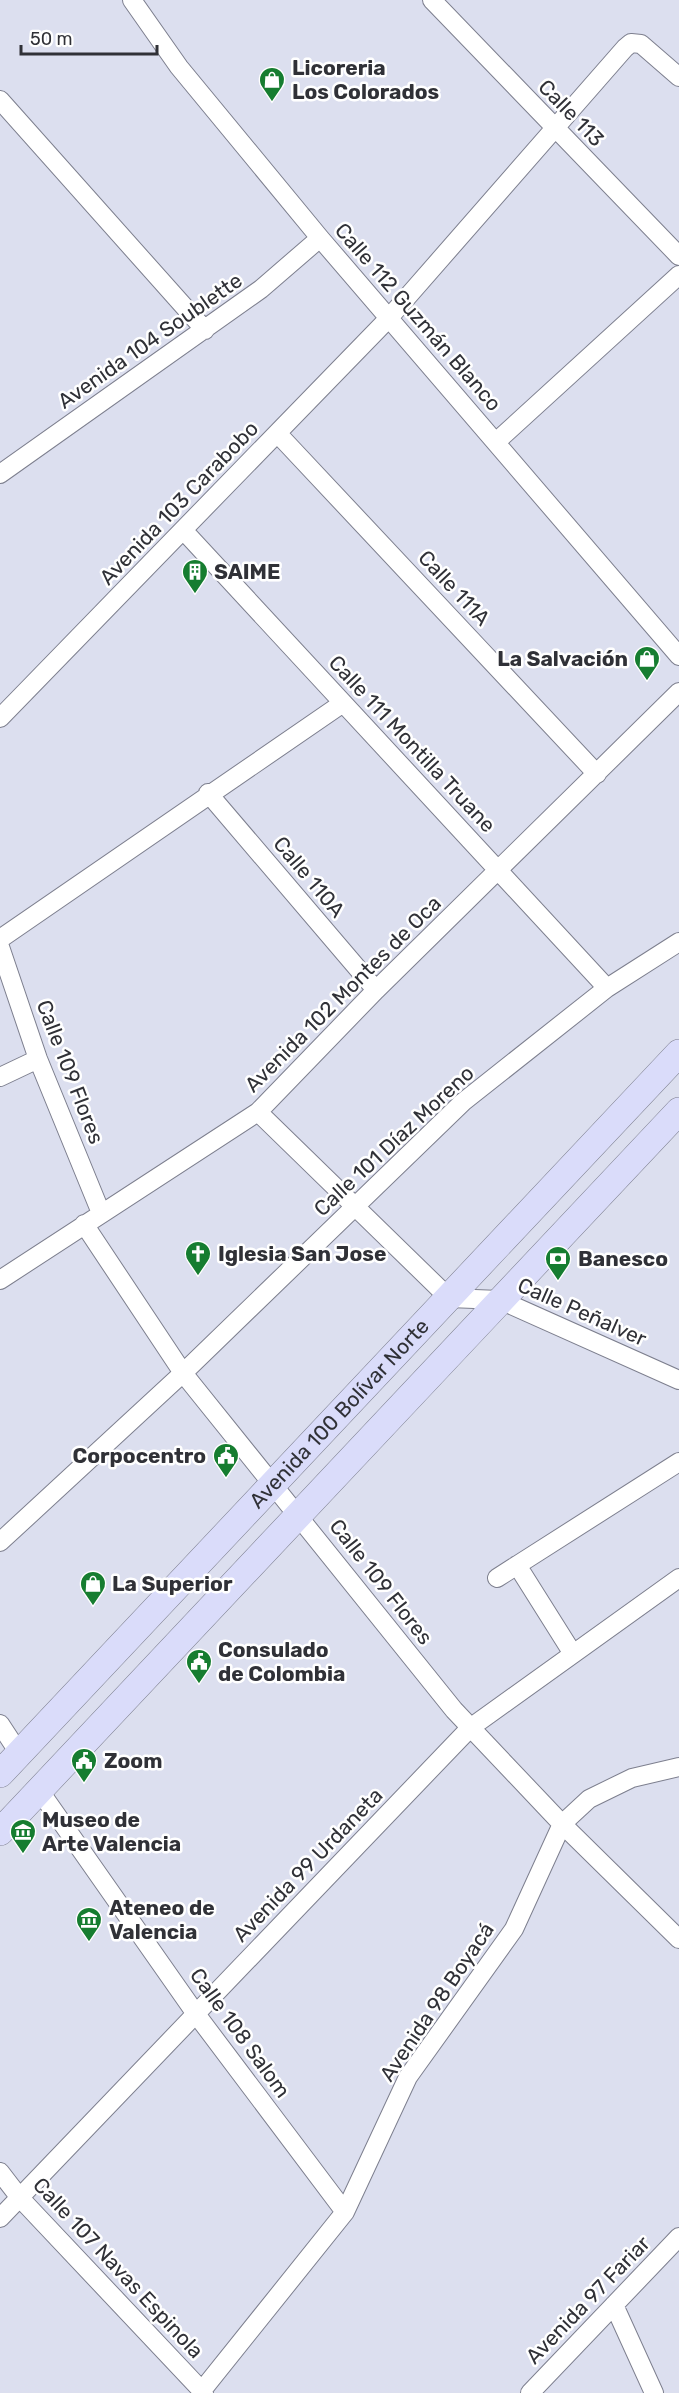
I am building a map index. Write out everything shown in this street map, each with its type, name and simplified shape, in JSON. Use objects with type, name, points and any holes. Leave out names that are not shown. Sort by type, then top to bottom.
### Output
[{"type":"main road","name":"Avenida 100 Bolívar Norte","points":[[0,1774],[679,1053]]},
{"type":"main road","name":"Avenida 100 Bolívar Norte","points":[[0,1832],[679,1111]]},
{"type":"street","name":"Calle 112 Guzmán Blanco","points":[[132,0],[179,67],[320,238],[679,656]]},
{"type":"street","name":"Calle 113","points":[[432,0],[679,256]]},
{"type":"street","name":"Avenida 103 Carabobo","points":[[0,717],[184,531],[388,319],[631,43],[641,44],[679,77]]},
{"type":"street","points":[[0,100],[205,330]]},
{"type":"street","name":"Avenida 104 Soublette","points":[[0,474],[261,290],[320,238]]},
{"type":"street","points":[[496,442],[679,276]]},
{"type":"street","name":"Calle 111A","points":[[278,434],[597,774]]},
{"type":"street","name":"Calle 111 Montilla Truane","points":[[184,531],[607,987]]},
{"type":"street","name":"Avenida 102 Montes de Oca","points":[[0,1280],[101,1212],[258,1112],[376,990],[679,692]]},
{"type":"street","points":[[0,939],[208,793],[343,703]]},
{"type":"street","name":"Calle 110A","points":[[208,793],[376,990]]},
{"type":"street","name":"Calle 101 Díaz Moreno","points":[[0,1542],[183,1373],[463,1102],[607,987],[679,942]]},
{"type":"street","name":"Calle 109 Flores","points":[[0,947],[38,1059],[101,1212]]},
{"type":"street","points":[[0,1077],[38,1059]]},
{"type":"street","points":[[258,1112],[449,1298],[500,1300]]},
{"type":"street","name":"Calle 109 Flores","points":[[84,1224],[183,1373],[471,1728],[562,1824],[679,1939]]},
{"type":"street","name":"Calle Peñalver","points":[[500,1300],[679,1380]]},
{"type":"street","points":[[497,1578],[679,1461]]},
{"type":"street","points":[[517,1565],[573,1654]]},
{"type":"street","name":"Avenida 99 Urdaneta","points":[[0,2218],[471,1728],[679,1578]]},
{"type":"street","points":[[0,1724],[19,1754]]},
{"type":"street","name":"Avenida 98 Boyacá","points":[[202,2392],[345,2212],[408,2077],[514,1929],[562,1824],[589,1799],[632,1779],[679,1767]]},
{"type":"street","name":"Calle 108 Salom","points":[[39,1790],[196,2014],[345,2212]]},
{"type":"street","name":"Calle 107 Navas Espinola","points":[[0,2172],[20,2198],[202,2392]]},
{"type":"street","name":"Avenida 97 Fariar","points":[[530,2393],[679,2237]]},
{"type":"street","points":[[614,2305],[654,2393]]},
{"type":"place","name":"Licoreria Los Colorados","points":[[272,103]]},
{"type":"place","name":"SAIME","points":[[195,595]]},
{"type":"place","name":"La Salvación","points":[[647,682]]},
{"type":"place","name":"Iglesia San Jose","points":[[198,1277]]},
{"type":"place","name":"Banesco","points":[[558,1282]]},
{"type":"place","name":"Corpocentro","points":[[226,1479]]},
{"type":"place","name":"La Superior","points":[[93,1607]]},
{"type":"place","name":"Consulado de Colombia","points":[[199,1685]]},
{"type":"place","name":"Zoom","points":[[84,1784]]},
{"type":"place","name":"Museo de Arte Valencia","points":[[23,1855]]},
{"type":"place","name":"Ateneo de Valencia","points":[[89,1943]]}]
